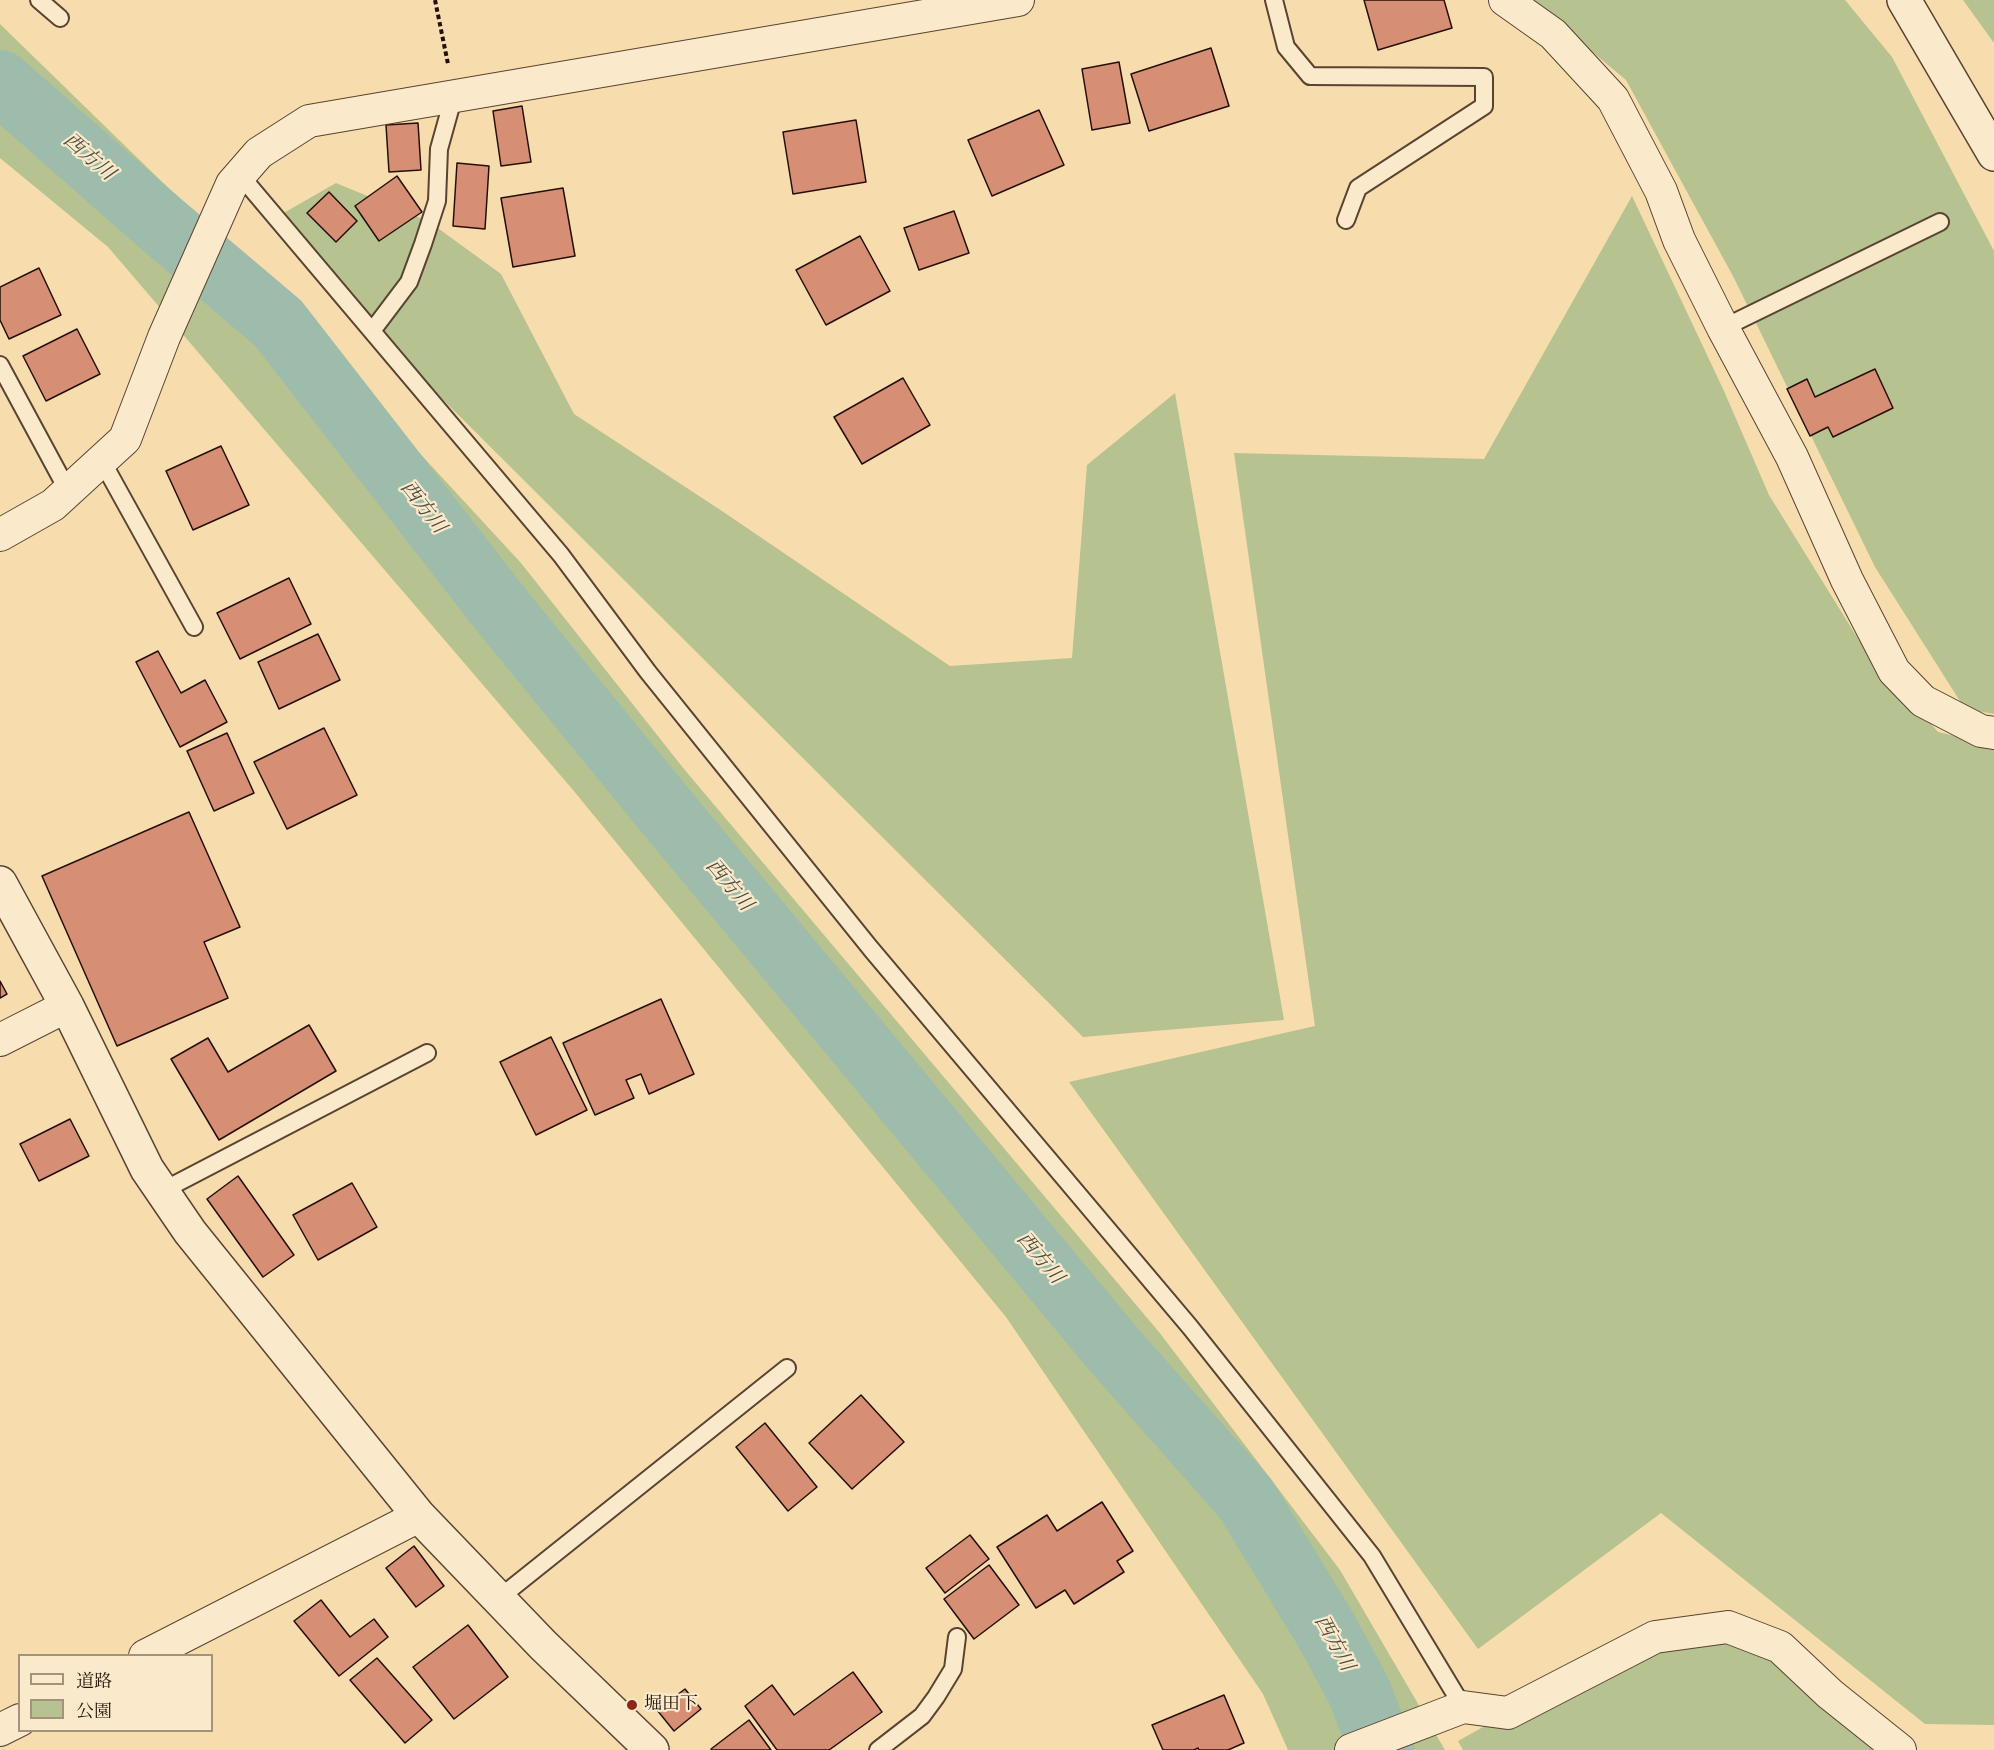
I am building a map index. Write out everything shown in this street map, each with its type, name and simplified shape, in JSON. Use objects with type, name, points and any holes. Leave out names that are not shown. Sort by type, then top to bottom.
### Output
[{"type":"street","points":[[0,535],[53,506],[125,440],[164,337],[236,179],[259,153],[309,121],[1018,0]]},
{"type":"street","points":[[1505,0],[1553,34],[1613,99],[1661,191],[1679,240],[1722,328],[1791,457],[1847,580],[1894,671],[1923,701],[1981,731],[1994,733]]},
{"type":"street","points":[[1904,0],[1994,154]]},
{"type":"street","points":[[0,883],[67,1006],[147,1169],[190,1232],[419,1516],[498,1599],[651,1750]]},
{"type":"street","points":[[0,1040],[67,1006]]},
{"type":"street","points":[[149,1654],[419,1516]]},
{"type":"street","points":[[1351,1750],[1463,1707],[1508,1713],[1655,1637],[1728,1628],[1780,1647],[1830,1694],[1900,1750]]},
{"type":"street","points":[[0,1730],[18,1721]]},
{"type":"lane","points":[[39,0],[60,18]]},
{"type":"lane","points":[[1274,0],[1286,47],[1310,76],[1484,77],[1484,106],[1358,188],[1346,220]]},
{"type":"lane","points":[[372,332],[409,282],[423,244],[437,201],[439,149],[454,95]]},
{"type":"lane","points":[[236,179],[372,332],[561,555],[648,672],[871,949],[1190,1327],[1372,1556],[1463,1707]]},
{"type":"lane","points":[[1722,328],[1940,222]]},
{"type":"lane","points":[[0,365],[68,491]]},
{"type":"lane","points":[[102,461],[194,627]]},
{"type":"lane","points":[[162,1191],[428,1053]]},
{"type":"lane","points":[[498,1599],[787,1368]]},
{"type":"lane","points":[[879,1750],[922,1716],[936,1697],[953,1669],[957,1637]]},
{"type":"path","points":[[435,0],[454,95]]},
{"type":"green space","points":[[1530,0],[1845,0],[1892,57],[1994,251],[1994,714],[1965,709],[1875,567],[1734,278],[1626,80]]},
{"type":"green space","points":[[1963,0],[1994,0],[1994,43]]},
{"type":"green space","points":[[0,24],[233,251],[521,563],[684,769],[1159,1332],[1340,1570],[1445,1750],[1288,1750],[1263,1694],[1006,1317],[573,790],[108,247],[0,158]]},
{"type":"green space","points":[[336,183],[428,221],[501,274],[574,414],[722,511],[950,666],[1072,658],[1087,465],[1175,393],[1284,1020],[1083,1037],[369,326],[268,222]]},
{"type":"green space","points":[[1632,196],[1724,391],[1769,495],[1860,642],[1938,732],[1994,745],[1994,1725],[1925,1724],[1661,1513],[1478,1649],[1069,1082],[1315,1026],[1234,453],[1484,459]]},
{"type":"green space","points":[[1703,1631],[1780,1647],[1873,1750],[1463,1750],[1458,1741],[1508,1713]]},
{"type":"building","points":[[1364,0],[1444,0],[1452,28],[1378,50]]},
{"type":"building","points":[[1211,48],[1229,106],[1149,131],[1131,74]]},
{"type":"building","points":[[1119,62],[1130,123],[1092,130],[1082,69]]},
{"type":"building","points":[[522,106],[531,162],[501,166],[493,111]]},
{"type":"building","points":[[1039,110],[1064,165],[992,196],[968,140]]},
{"type":"building","points":[[856,120],[866,182],[793,194],[783,132]]},
{"type":"building","points":[[418,123],[421,170],[389,172],[386,125]]},
{"type":"building","points":[[457,163],[489,166],[485,229],[453,226]]},
{"type":"building","points":[[397,176],[422,212],[379,241],[355,206]]},
{"type":"building","points":[[563,188],[575,256],[513,267],[501,198]]},
{"type":"building","points":[[329,192],[357,221],[336,242],[307,213]]},
{"type":"building","points":[[954,211],[969,253],[919,270],[904,228]]},
{"type":"building","points":[[860,236],[890,291],[826,325],[796,270]]},
{"type":"building","points":[[39,268],[61,315],[9,339],[0,320],[0,287]]},
{"type":"building","points":[[77,329],[100,374],[46,401],[23,356]]},
{"type":"building","points":[[1875,369],[1893,408],[1833,437],[1828,427],[1810,436],[1787,389],[1807,379],[1815,397]]},
{"type":"building","points":[[903,378],[930,425],[862,464],[834,417]]},
{"type":"building","points":[[221,446],[249,505],[193,530],[166,471]]},
{"type":"building","points":[[289,578],[311,624],[240,659],[217,613]]},
{"type":"building","points":[[318,634],[340,680],[279,709],[258,662]]},
{"type":"building","points":[[158,651],[181,693],[205,680],[227,722],[180,747],[136,662]]},
{"type":"building","points":[[324,728],[357,795],[287,829],[254,762]]},
{"type":"building","points":[[227,733],[254,793],[214,811],[187,751]]},
{"type":"building","points":[[189,812],[240,927],[204,942],[228,998],[117,1046],[42,876]]},
{"type":"building","points":[[0,981],[7,994],[0,998]]},
{"type":"building","points":[[661,999],[694,1074],[649,1094],[641,1074],[626,1080],[634,1098],[595,1115],[563,1043]]},
{"type":"building","points":[[309,1025],[336,1071],[219,1140],[171,1059],[208,1038],[228,1072]]},
{"type":"building","points":[[551,1037],[587,1110],[536,1135],[500,1062]]},
{"type":"building","points":[[70,1119],[89,1156],[39,1181],[20,1144]]},
{"type":"building","points":[[238,1176],[294,1255],[263,1277],[207,1199]]},
{"type":"building","points":[[352,1183],[377,1227],[318,1260],[293,1215]]},
{"type":"building","points":[[861,1395],[904,1442],[852,1489],[809,1443]]},
{"type":"building","points":[[765,1423],[817,1487],[788,1511],[736,1447]]},
{"type":"building","points":[[1102,1502],[1133,1551],[1117,1561],[1124,1572],[1074,1604],[1065,1590],[1036,1608],[997,1547],[1047,1515],[1057,1531]]},
{"type":"building","points":[[970,1535],[989,1559],[945,1593],[926,1568]]},
{"type":"building","points":[[414,1546],[444,1586],[416,1607],[386,1568]]},
{"type":"building","points":[[989,1565],[1019,1605],[974,1639],[944,1599]]},
{"type":"building","points":[[321,1600],[350,1637],[374,1619],[388,1637],[339,1676],[294,1621]]},
{"type":"building","points":[[468,1625],[508,1677],[454,1719],[413,1667]]},
{"type":"building","points":[[377,1658],[432,1720],[405,1743],[350,1680]]},
{"type":"building","points":[[853,1672],[882,1712],[829,1750],[777,1750],[745,1706],[772,1685],[794,1715]]},
{"type":"building","points":[[685,1689],[701,1709],[674,1731],[657,1710]]},
{"type":"building","points":[[1224,1695],[1244,1743],[1228,1750],[1199,1750],[1198,1748],[1163,1750],[1152,1725]]},
{"type":"building","points":[[749,1720],[771,1750],[711,1749]]},
{"type":"waterway","name":"西方川","points":[[0,82],[278,323],[502,611],[664,809],[1115,1351],[1246,1499],[1326,1630],[1359,1691],[1382,1750]]},
{"type":"place","name":"堀田下","points":[[632,1705]]}]
